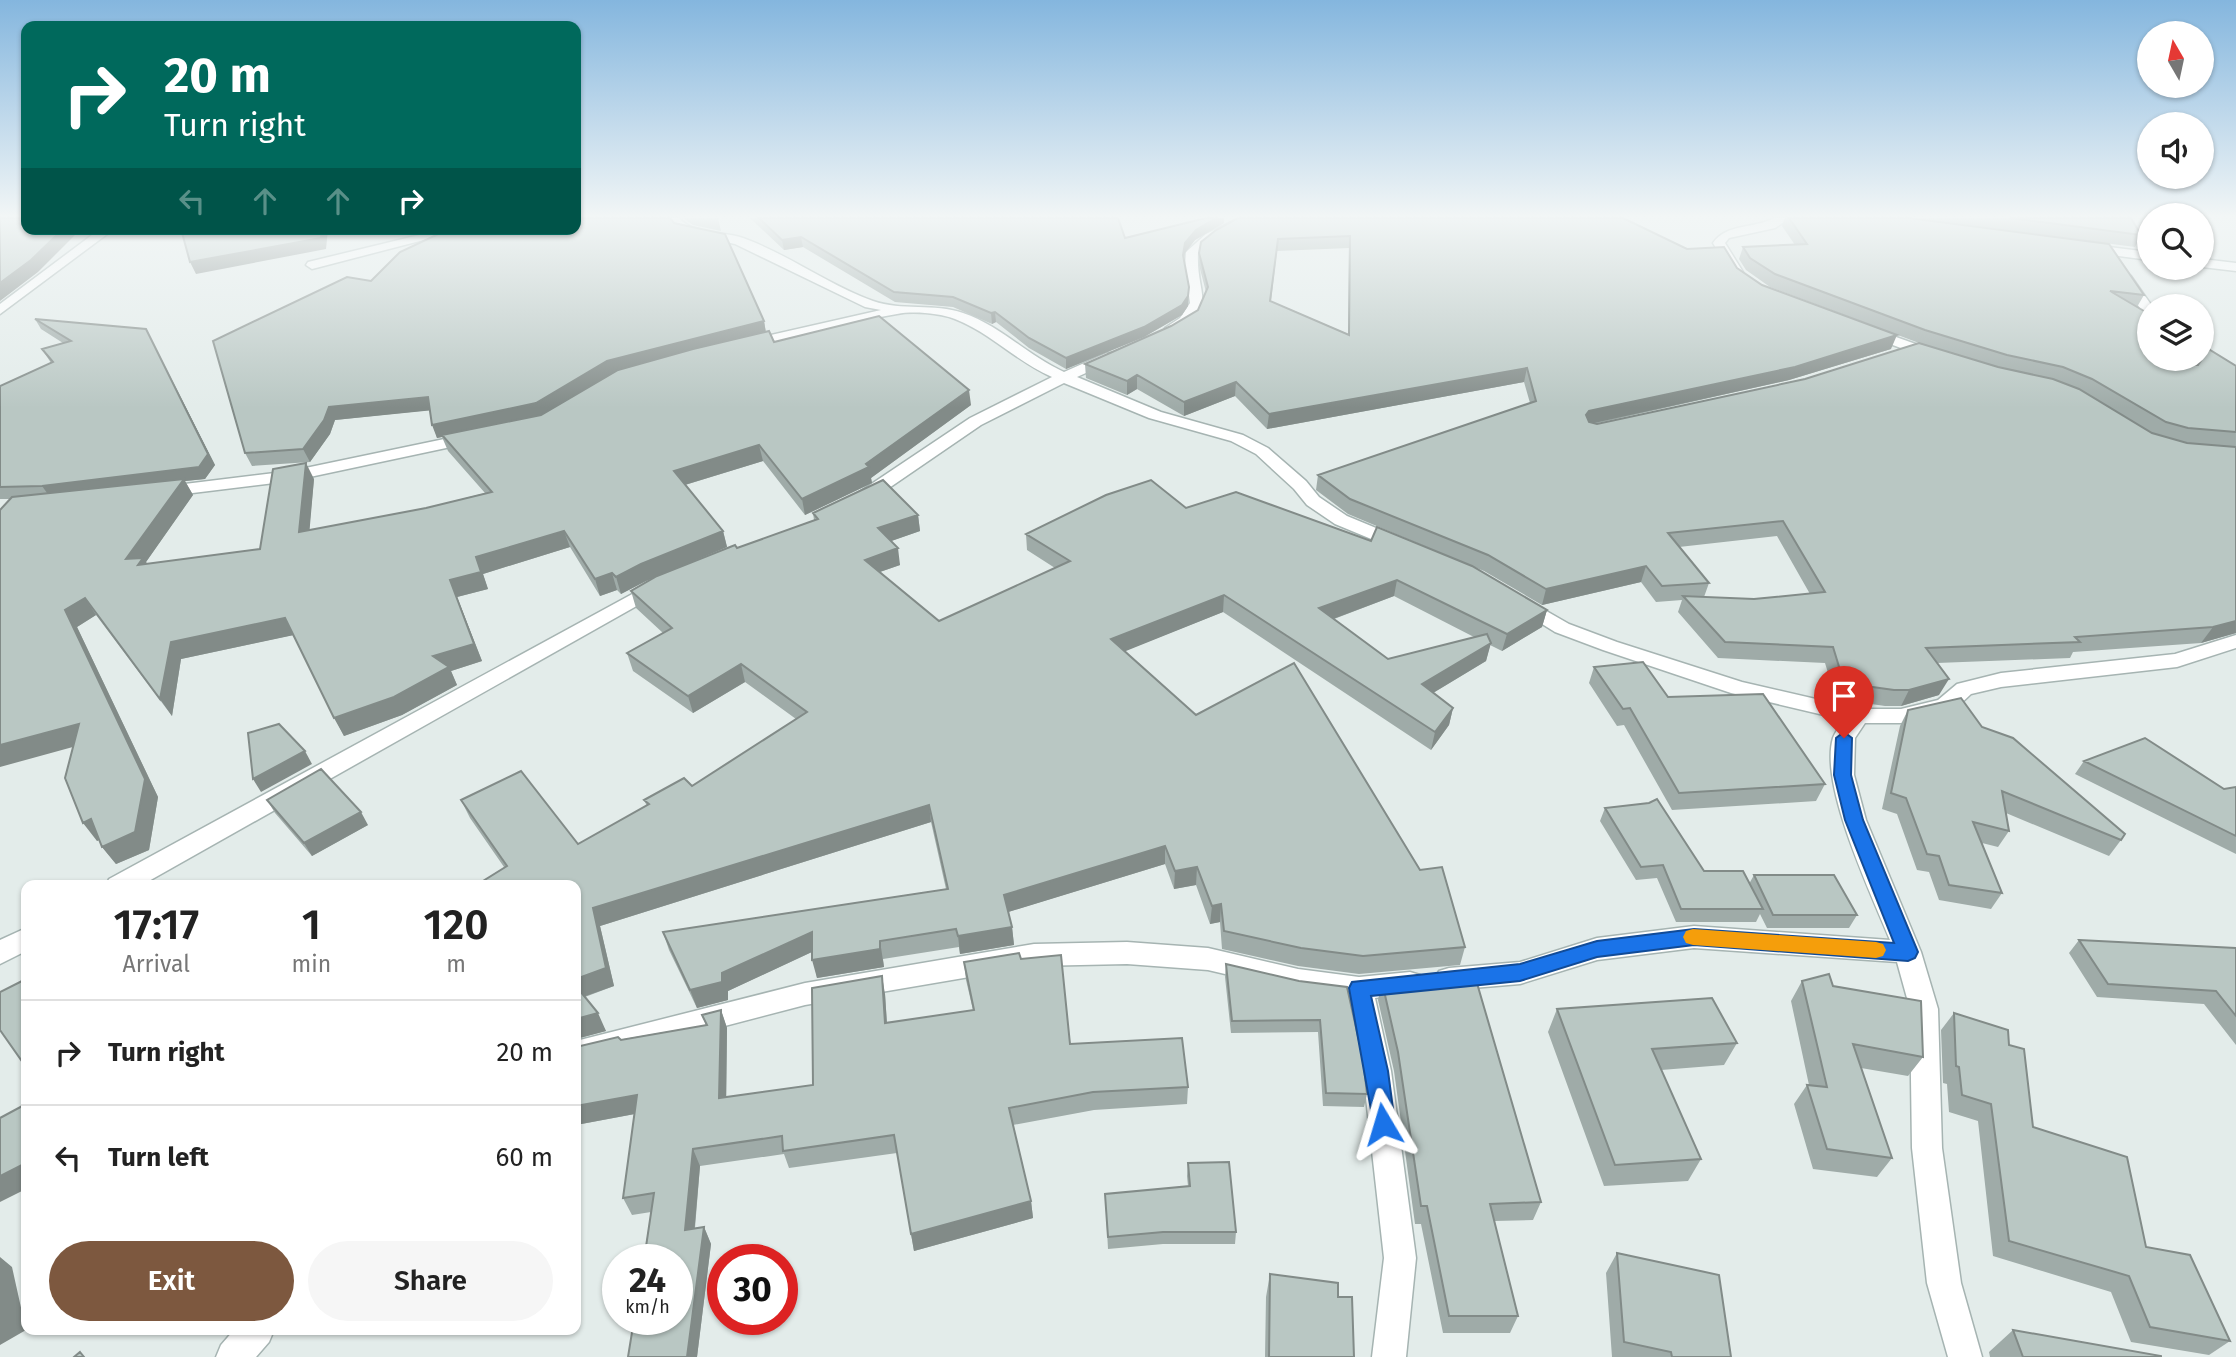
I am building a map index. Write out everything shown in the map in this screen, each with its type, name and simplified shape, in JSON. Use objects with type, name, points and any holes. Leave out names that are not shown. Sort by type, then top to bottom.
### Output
[{"type":"street","points":[[0,310],[38,281]]},
{"type":"street","points":[[823,281],[870,304],[900,310],[934,310],[959,316],[1001,337],[1041,367],[1155,415],[1237,438],[1262,451],[1300,485],[1313,502],[1341,520],[1417,551]]},
{"type":"street","points":[[1152,339],[1191,318],[1198,300],[1194,281]]},
{"type":"street","points":[[732,348],[900,310]]},
{"type":"street","points":[[1853,326],[1949,360]]},
{"type":"street","points":[[1886,358],[1913,349]]},
{"type":"street","points":[[844,508],[885,486],[953,435],[1000,407],[1127,350]]},
{"type":"street","points":[[144,494],[291,477],[492,434]]},
{"type":"street","points":[[129,880],[496,674],[654,587],[678,577]]},
{"type":"street","points":[[1510,596],[1562,628],[1610,646],[1738,688],[1859,716],[1900,716],[1945,706],[1965,689],[2001,680],[2177,660],[2236,641]]},
{"type":"street","points":[[1859,716],[1844,738],[1843,775],[1854,820],[1908,952],[1924,1009],[1927,1148],[1944,1283],[1965,1357]]},
{"type":"street","points":[[581,1052],[805,994],[1034,955],[1127,953],[1208,959],[1298,980],[1359,988],[1520,972],[1597,949],[1694,937],[1908,952]]},
{"type":"street","points":[[0,953],[21,941]]},
{"type":"street","points":[[1359,988],[1377,1071],[1400,1258],[1389,1357]]},
{"type":"street","points":[[233,1357],[253,1335]]},
{"type":"building","points":[[338,281],[746,281],[764,321],[607,361],[536,403],[432,425],[428,397],[329,407],[324,420],[303,449],[245,453],[213,341]]},
{"type":"building","points":[[876,281],[1188,281],[1189,287],[1188,296],[1182,305],[1144,327],[1066,358],[1029,338],[995,312],[991,313],[953,297],[894,292]]},
{"type":"building","points":[[1206,281],[1273,281],[1270,301],[1349,335],[1350,281],[1757,281],[1897,335],[1795,367],[1589,411],[1586,415],[1589,422],[1597,424],[1805,379],[1919,343],[1998,367],[2053,379],[2079,389],[2152,433],[2187,443],[2236,447],[2236,621],[2213,627],[2075,637],[2080,642],[1926,648],[1949,679],[1909,690],[1894,690],[1844,683],[1833,647],[1725,642],[1683,596],[1754,599],[1825,592],[1783,521],[1668,533],[1709,583],[1662,586],[1646,566],[1546,589],[1488,555],[1350,499],[1318,475],[1536,401],[1527,368],[1269,414],[1236,382],[1184,402],[1137,375],[1127,381],[1085,364],[1171,326],[1198,310],[1208,287]]},
{"type":"building","points":[[1795,281],[2135,281],[2143,294],[2110,291],[2137,307],[2137,371],[2214,371],[2214,352],[2236,366],[2236,432],[2188,428],[2166,422],[2092,379],[2063,367],[2007,355],[1925,330]]},
{"type":"building","points":[[879,316],[969,390],[866,464],[869,467],[802,499],[759,445],[674,471],[723,531],[616,577],[612,573],[595,579],[564,531],[476,557],[481,572],[450,580],[474,644],[433,656],[449,667],[394,697],[334,718],[285,618],[171,642],[160,699],[85,598],[65,610],[145,779],[135,832],[102,847],[91,819],[83,823],[65,778],[79,724],[0,745],[0,510],[12,497],[184,479],[126,559],[143,558],[138,565],[260,549],[273,469],[306,463],[299,532],[426,508],[492,492],[442,435],[541,415],[618,370],[693,349],[769,331],[774,342]]},
{"type":"building","points":[[35,319],[146,329],[208,454],[199,467],[42,486],[0,487],[0,386],[53,362],[42,349],[71,341]]},
{"type":"building","points":[[883,480],[918,515],[878,528],[898,548],[865,560],[939,621],[1070,561],[1026,534],[1106,495],[1151,480],[1186,508],[1236,492],[1371,541],[1377,527],[1472,566],[1547,610],[1507,634],[1397,580],[1319,608],[1388,659],[1487,634],[1491,643],[1422,684],[1453,708],[1435,732],[1224,595],[1111,639],[1196,715],[1294,663],[1420,870],[1442,867],[1465,947],[1363,956],[1301,948],[1224,931],[1221,904],[1212,906],[1197,867],[1175,871],[1165,846],[1004,895],[1012,927],[958,936],[956,929],[880,941],[880,949],[812,960],[812,932],[722,973],[722,982],[690,990],[663,932],[948,889],[929,805],[593,908],[606,968],[581,977],[581,880],[485,880],[507,866],[461,800],[521,771],[578,844],[649,804],[644,800],[684,778],[692,786],[807,712],[741,664],[688,696],[627,653],[672,628],[631,591],[657,576],[735,545],[737,548],[818,519],[813,513]]},
{"type":"building","points":[[1643,662],[1668,697],[1763,694],[1825,784],[1679,793],[1630,708],[1623,709],[1594,667]]},
{"type":"building","points":[[1961,698],[1982,727],[2013,738],[2125,834],[2121,840],[2002,791],[2009,831],[1973,822],[2002,893],[1949,885],[1939,856],[1927,854],[1906,798],[1891,793],[1908,710]]},
{"type":"building","points":[[279,724],[305,751],[253,779],[248,733]]},
{"type":"building","points":[[2145,738],[2224,789],[2236,787],[2236,836],[2084,761]]},
{"type":"building","points":[[321,769],[361,812],[304,843],[267,800]]},
{"type":"building","points":[[1657,799],[1704,871],[1743,871],[1763,909],[1681,909],[1663,865],[1641,867],[1605,808],[1649,803]]},
{"type":"building","points":[[1754,875],[1834,875],[1857,915],[1773,915]]},
{"type":"building","points":[[2079,940],[2236,948],[2236,1016],[2216,991],[2108,984]]},
{"type":"building","points":[[1019,953],[1021,959],[1061,955],[1070,1044],[1182,1038],[1188,1087],[1093,1092],[1009,1108],[1031,1201],[911,1234],[894,1135],[783,1151],[782,1136],[693,1149],[685,1230],[704,1227],[693,1311],[693,1244],[646,1244],[654,1193],[623,1198],[637,1095],[581,1105],[581,1046],[618,1037],[621,1040],[707,1025],[702,1015],[721,1010],[719,1098],[813,1085],[812,988],[882,976],[885,1023],[974,1010],[964,962]]},
{"type":"building","points":[[1226,964],[1299,981],[1347,987],[1363,1059],[1367,1094],[1326,1093],[1320,1020],[1232,1021]]},
{"type":"building","points":[[1474,973],[1541,1202],[1490,1204],[1518,1316],[1449,1316],[1427,1206],[1421,1206],[1398,1052],[1382,982]]},
{"type":"building","points":[[1829,974],[1833,986],[1921,1001],[1923,1057],[1853,1044],[1892,1158],[1827,1149],[1807,1085],[1827,1087],[1802,981]]},
{"type":"building","points":[[21,982],[21,1060],[0,1030],[0,992]]},
{"type":"building","points":[[581,992],[598,1013],[581,1018]]},
{"type":"building","points":[[1712,998],[1737,1043],[1652,1049],[1701,1159],[1615,1165],[1557,1009]]},
{"type":"building","points":[[1954,1013],[2008,1030],[2009,1045],[2024,1049],[2033,1127],[2127,1157],[2146,1247],[2190,1255],[2230,1341],[2150,1327],[2129,1276],[2009,1241],[1991,1104],[1962,1095],[1959,1067],[1956,1066]]},
{"type":"building","points":[[21,1107],[21,1166],[0,1176],[0,1118]]},
{"type":"building","points":[[1229,1162],[1236,1232],[1163,1232],[1108,1237],[1105,1194],[1190,1186],[1188,1163]]},
{"type":"building","points":[[1617,1253],[1719,1275],[1731,1357],[1672,1357],[1671,1352],[1624,1342]]},
{"type":"building","points":[[1270,1274],[1338,1283],[1338,1297],[1352,1297],[1354,1357],[1269,1357]]},
{"type":"building","points":[[2013,1330],[2161,1356],[2161,1357],[2023,1357]]},
{"type":"building","points":[[632,1335],[690,1335],[687,1357],[628,1357]]},
{"type":"slow traffic","points":[[1693,937],[1876,950]]},
{"type":"route","points":[[1383,1124],[1377,1071],[1359,988],[1520,972],[1597,949],[1694,937],[1908,952],[1854,820],[1843,775],[1844,738]]}]
